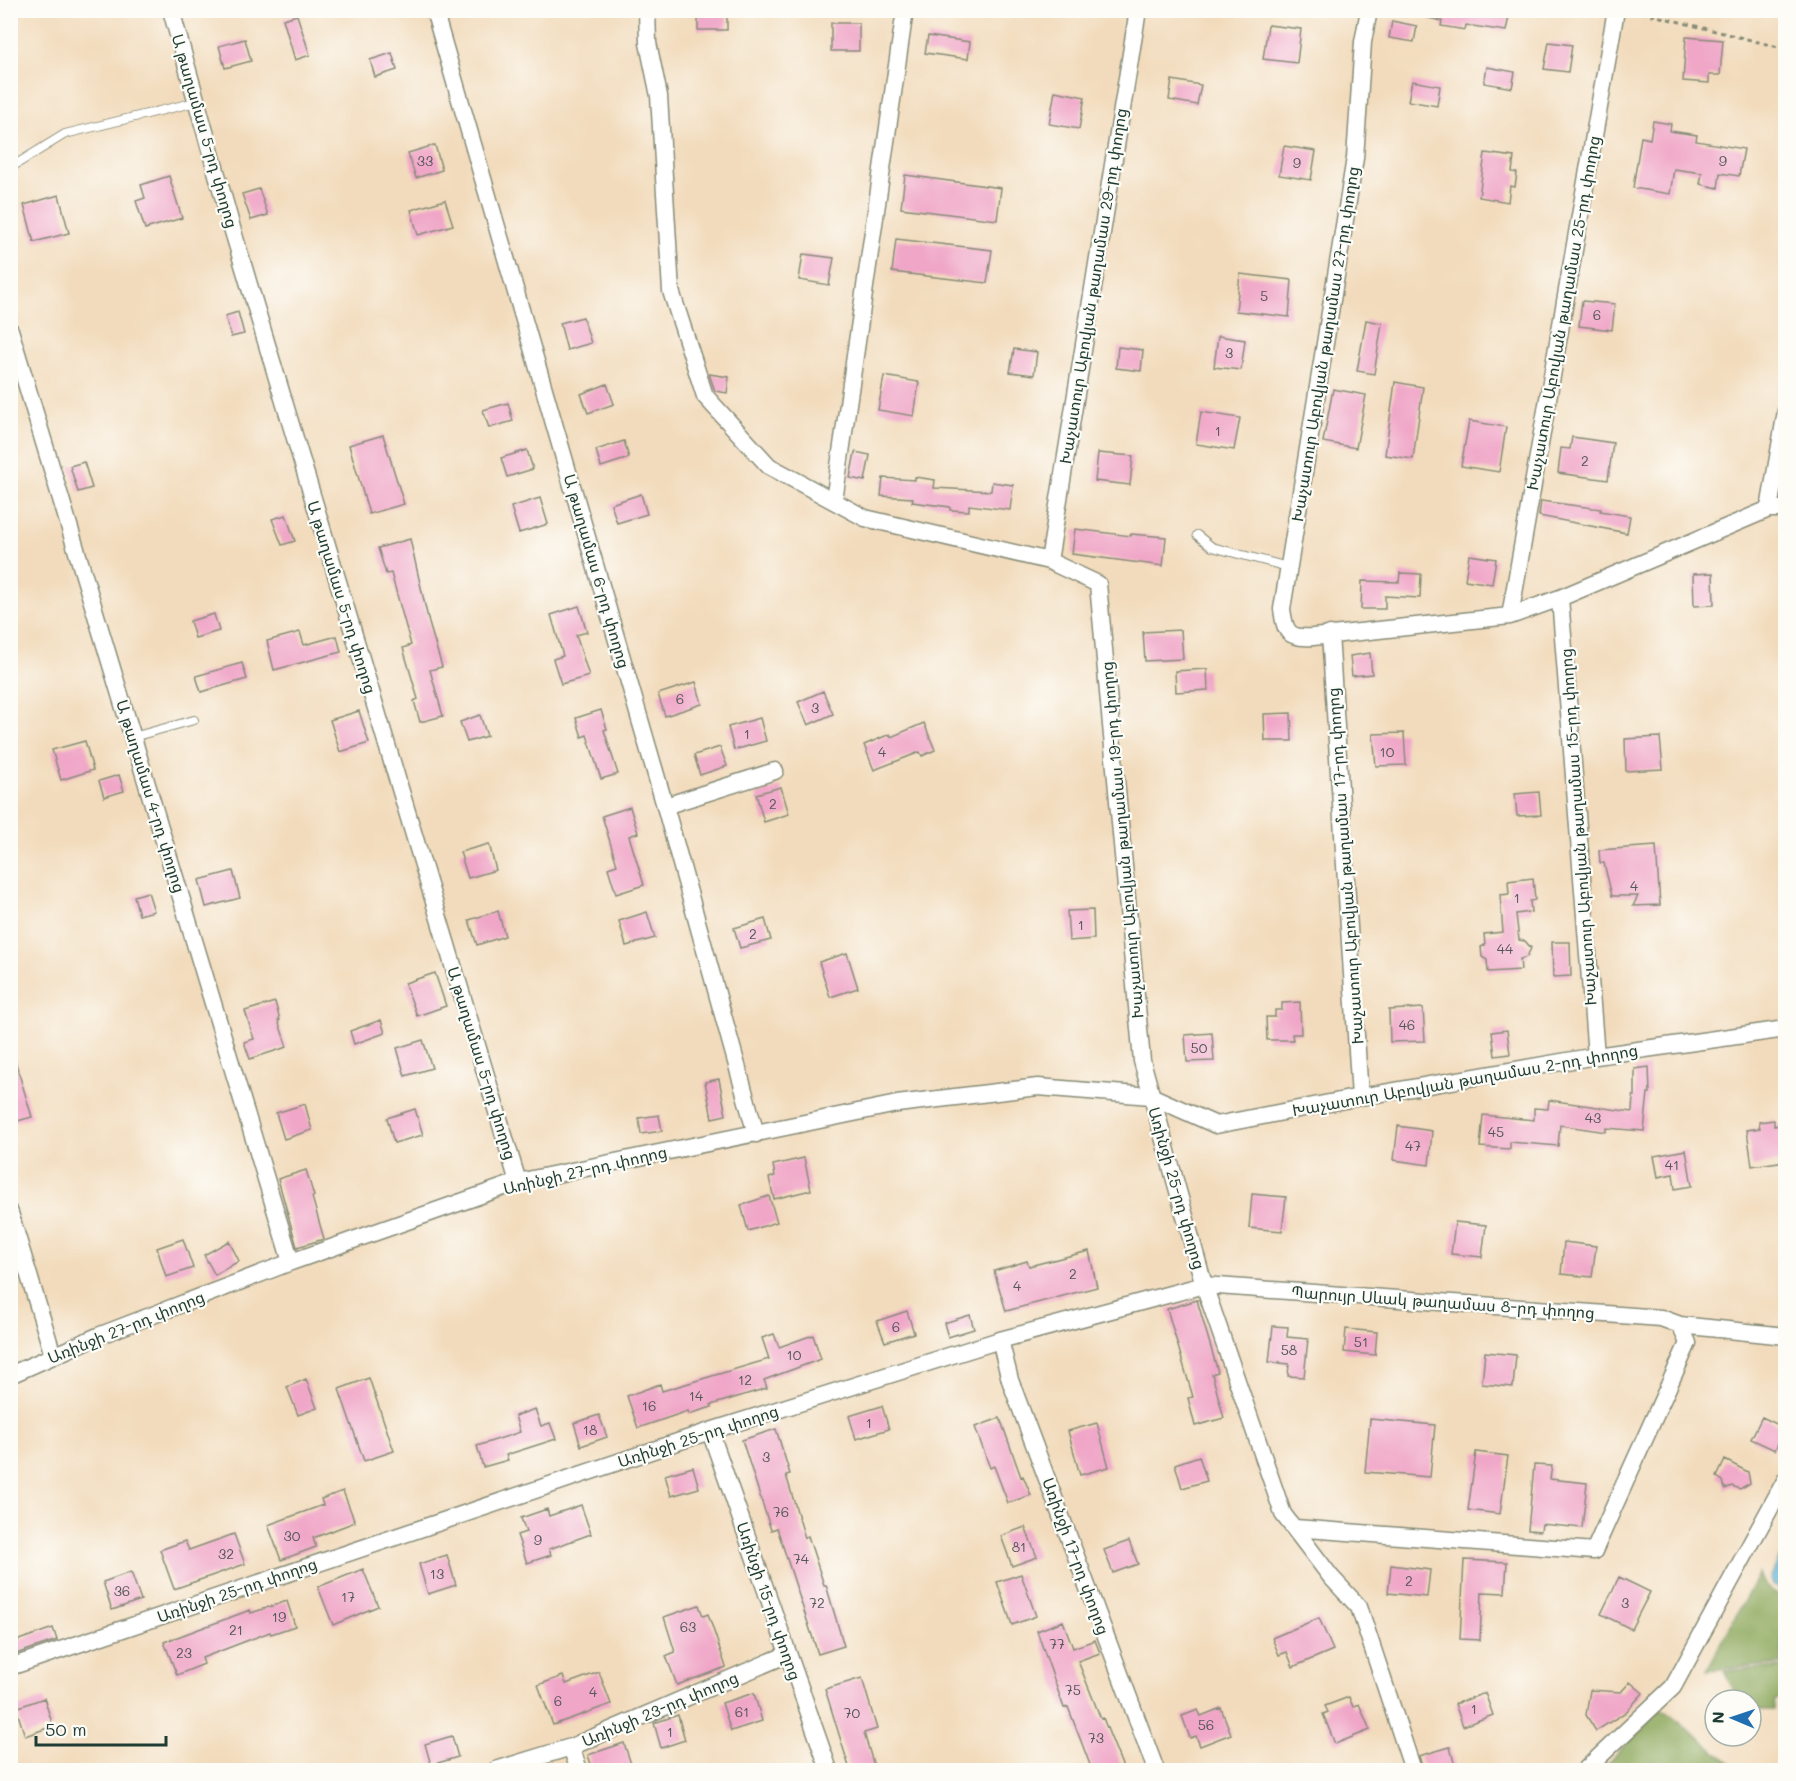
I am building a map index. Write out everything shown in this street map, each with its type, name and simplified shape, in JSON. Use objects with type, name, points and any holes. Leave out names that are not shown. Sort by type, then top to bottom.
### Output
[{"type":"street","name":"Ա թաղամաս 5-րդ փողոց","points":[[171,10],[232,228],[518,1182]]},
{"type":"street","name":"Ա թաղամաս 6-րդ փողոց","points":[[434,10],[665,806],[756,1134]]},
{"type":"street","points":[[647,10],[648,43],[659,96],[671,291],[705,396],[769,466],[865,518],[1049,561]]},
{"type":"street","points":[[834,501],[905,10]]},
{"type":"street","name":"Խաչատուր Աբովյան թաղամաս 29-րդ փողոց","points":[[1049,561],[1138,10]]},
{"type":"street","name":"Խաչատուր Աբովյան թաղամաս 27-րդ փողոց","points":[[1330,634],[1299,638],[1289,634],[1284,624],[1282,609],[1355,158],[1363,42],[1369,10]]},
{"type":"street","name":"Խաչատուր Աբովյան թաղամաս 25-րդ փողոց","points":[[1510,616],[1616,10]]},
{"type":"street","name":"Ա թաղամաս 4-րդ փողոց","points":[[10,330],[291,1262]]},
{"type":"street","points":[[1330,634],[1510,616],[1560,598],[1777,509],[1785,411]]},
{"type":"street","name":"Խաչատուր Աբովյան թաղամաս 19-րդ փողոց","points":[[1049,561],[1098,584],[1142,1061],[1151,1096]]},
{"type":"street","name":"Խաչատուր Աբովյան թաղամաս 15-րդ փողոց","points":[[1560,598],[1596,1056]]},
{"type":"street","name":"Խաչատուր Աբովյան թաղամաս 17-րդ փողոց","points":[[1330,634],[1360,1097]]},
{"type":"street","points":[[665,806],[775,771]]},
{"type":"street","name":"Խաչատուր Աբովյան թաղամաս 2-րդ փողոց","points":[[1151,1096],[1216,1125],[1360,1097],[1596,1056],[1785,1029]]},
{"type":"street","name":"Առինջի 27-րդ փողոց","points":[[10,1375],[53,1355],[291,1262],[518,1182],[897,1104],[1038,1087],[1151,1096]]},
{"type":"street","name":"Առինջի 25-րդ փողոց","points":[[10,1667],[710,1431],[1000,1340],[1204,1286],[1151,1096]]},
{"type":"street","points":[[10,1213],[53,1355]]},
{"type":"street","points":[[1204,1286],[1283,1514],[1331,1577],[1359,1607],[1413,1770]]},
{"type":"street","name":"Պարույր Սևակ թաղամաս 8-րդ փողոց","points":[[1204,1286],[1661,1318],[1680,1325],[1785,1336]]},
{"type":"street","points":[[1295,1528],[1594,1551],[1688,1342],[1680,1325]]},
{"type":"street","name":"Առինջի 17-րդ փողոց","points":[[1000,1340],[1010,1380],[1156,1770]]},
{"type":"street","name":"Առինջի 15-րդ փողոց","points":[[710,1431],[828,1770]]},
{"type":"street","points":[[1591,1769],[1674,1687],[1785,1479]]},
{"type":"street","name":"Առինջի 23-րդ փողոց","points":[[496,1770],[571,1747],[788,1654]]},
{"type":"street","points":[[571,1747],[579,1770]]},
{"type":"lane","points":[[10,168],[65,134],[196,102]]},
{"type":"lane","points":[[1197,535],[1212,547],[1288,567]]},
{"type":"lane","points":[[133,737],[194,720]]},
{"type":"path","points":[[1634,10],[1785,49]]},
{"type":"green space","points":[[1759,1573],[1768,1589],[1785,1598],[1785,1637],[1781,1640],[1782,1664],[1707,1670]]},
{"type":"green space","points":[[1784,1667],[1785,1696],[1775,1700],[1774,1710],[1763,1710],[1763,1688],[1732,1688],[1724,1671]]},
{"type":"green space","points":[[1660,1707],[1703,1741],[1703,1748],[1711,1748],[1734,1766],[1730,1770],[1612,1770],[1606,1766]]},
{"type":"water","points":[[1785,1546],[1785,1591],[1772,1585],[1770,1579]]},
{"type":"building","points":[[698,10],[727,10],[727,30],[698,30]]},
{"type":"building","points":[[1429,10],[1510,12],[1506,31],[1466,25],[1465,30],[1441,26],[1442,21],[1428,18]]},
{"type":"building","points":[[297,15],[310,55],[295,60],[283,19]]},
{"type":"building","points":[[1392,21],[1417,26],[1414,42],[1389,38]]},
{"type":"building","points":[[831,23],[859,23],[859,51],[831,51]]},
{"type":"building","points":[[1268,25],[1301,29],[1297,63],[1263,59]]},
{"type":"building","points":[[928,36],[970,42],[968,59],[925,53]]},
{"type":"building","points":[[1686,37],[1723,40],[1720,75],[1709,75],[1709,83],[1683,81]]},
{"type":"building","points":[[245,39],[251,61],[225,68],[219,46]]},
{"type":"building","points":[[1549,42],[1572,45],[1568,72],[1544,69]]},
{"type":"building","points":[[392,53],[397,70],[375,77],[370,60]]},
{"type":"building","points":[[1487,67],[1515,72],[1512,88],[1484,83]]},
{"type":"building","points":[[1172,80],[1201,85],[1197,105],[1169,100]]},
{"type":"building","points":[[1412,81],[1440,86],[1437,106],[1408,101]]},
{"type":"building","points":[[1055,91],[1085,97],[1079,129],[1049,124]]},
{"type":"building","points":[[1653,121],[1671,124],[1670,131],[1697,135],[1696,141],[1744,149],[1739,176],[1720,173],[1718,188],[1700,184],[1702,173],[1674,169],[1670,194],[1633,188],[1641,137],[1650,139]]},
{"type":"building","points":[[435,145],[442,170],[416,178],[408,153]]},
{"type":"building","points":[[1284,146],[1316,151],[1311,180],[1279,175]]},
{"type":"building","points":[[1485,153],[1514,157],[1512,172],[1517,173],[1515,187],[1510,186],[1508,202],[1479,197]]},
{"type":"building","points":[[905,175],[1001,188],[997,220],[901,208]]},
{"type":"building","points":[[169,176],[182,218],[145,229],[136,201],[145,198],[141,185]]},
{"type":"building","points":[[259,189],[268,215],[251,220],[242,194]]},
{"type":"building","points":[[59,195],[69,233],[34,242],[24,205]]},
{"type":"building","points":[[445,200],[453,225],[418,235],[411,210]]},
{"type":"building","points":[[896,239],[992,250],[987,283],[892,272]]},
{"type":"building","points":[[803,254],[834,258],[829,285],[799,280]]},
{"type":"building","points":[[1240,274],[1292,280],[1289,317],[1236,311]]},
{"type":"building","points":[[1582,301],[1615,304],[1612,330],[1579,326]]},
{"type":"building","points":[[238,312],[244,334],[231,337],[225,316]]},
{"type":"building","points":[[583,317],[591,343],[567,350],[560,323]]},
{"type":"building","points":[[1366,320],[1382,323],[1374,374],[1357,371]]},
{"type":"building","points":[[1218,336],[1245,340],[1241,370],[1214,367]]},
{"type":"building","points":[[1118,347],[1143,350],[1141,371],[1116,368]]},
{"type":"building","points":[[1014,349],[1037,352],[1034,375],[1010,372]]},
{"type":"building","points":[[709,374],[729,377],[727,393],[715,391]]},
{"type":"building","points":[[884,376],[919,382],[914,416],[878,410]]},
{"type":"building","points":[[1395,382],[1423,387],[1413,459],[1385,455]]},
{"type":"building","points":[[607,384],[614,404],[588,413],[581,394]]},
{"type":"building","points":[[1333,389],[1366,395],[1356,448],[1323,442]]},
{"type":"building","points":[[508,403],[513,421],[489,428],[483,410]]},
{"type":"building","points":[[1201,412],[1240,418],[1234,450],[1196,444]]},
{"type":"building","points":[[1469,421],[1506,427],[1499,472],[1461,466]]},
{"type":"building","points":[[383,435],[404,504],[369,514],[349,445]]},
{"type":"building","points":[[1572,437],[1613,443],[1608,480],[1558,473],[1561,448],[1570,449]]},
{"type":"building","points":[[624,441],[629,458],[601,467],[596,450]]},
{"type":"building","points":[[527,450],[533,469],[507,477],[501,458]]},
{"type":"building","points":[[855,452],[870,455],[865,481],[850,478]]},
{"type":"building","points":[[1098,453],[1133,456],[1130,485],[1095,481]]},
{"type":"building","points":[[84,462],[92,488],[78,492],[70,466]]},
{"type":"building","points":[[915,477],[935,480],[934,488],[991,491],[992,482],[1013,485],[1010,510],[969,505],[969,511],[950,510],[950,507],[912,502],[913,498],[881,496],[883,478],[915,480]]},
{"type":"building","points":[[641,494],[647,514],[617,523],[611,504]]},
{"type":"building","points":[[540,498],[548,524],[519,533],[511,507]]},
{"type":"building","points":[[1541,501],[1601,509],[1600,511],[1630,516],[1627,533],[1539,516]]},
{"type":"building","points":[[286,515],[295,541],[282,545],[272,519]]},
{"type":"building","points":[[1075,529],[1131,536],[1131,534],[1166,537],[1163,566],[1072,554]]},
{"type":"building","points":[[410,539],[429,623],[442,667],[430,670],[443,716],[420,722],[414,701],[418,699],[403,648],[411,645],[391,573],[386,574],[378,548]]},
{"type":"building","points":[[1469,555],[1496,559],[1492,584],[1465,580]]},
{"type":"building","points":[[1400,573],[1421,574],[1420,598],[1385,596],[1385,609],[1361,609],[1362,581],[1399,582]]},
{"type":"building","points":[[1713,573],[1714,605],[1694,606],[1693,574]]},
{"type":"building","points":[[579,606],[587,632],[576,635],[589,676],[561,684],[553,659],[563,656],[551,615]]},
{"type":"building","points":[[214,614],[219,631],[195,638],[190,621]]},
{"type":"building","points":[[1181,630],[1183,659],[1145,661],[1143,632]]},
{"type":"building","points":[[300,632],[304,645],[337,636],[341,652],[274,670],[267,641]]},
{"type":"building","points":[[1370,653],[1372,674],[1352,676],[1350,656]]},
{"type":"building","points":[[242,663],[247,679],[201,692],[196,676]]},
{"type":"building","points":[[1207,669],[1208,690],[1176,692],[1175,671]]},
{"type":"building","points":[[696,682],[702,704],[665,716],[658,694]]},
{"type":"building","points":[[823,691],[833,714],[808,725],[798,702]]},
{"type":"building","points":[[601,710],[607,729],[604,730],[618,774],[601,779],[587,735],[582,737],[576,718]]},
{"type":"building","points":[[359,711],[369,743],[340,752],[330,720]]},
{"type":"building","points":[[1291,713],[1292,741],[1265,741],[1264,714]]},
{"type":"building","points":[[480,715],[487,736],[467,742],[460,722]]},
{"type":"building","points":[[760,718],[766,741],[734,750],[728,727]]},
{"type":"building","points":[[924,723],[935,750],[922,756],[920,752],[874,770],[864,745]]},
{"type":"building","points":[[1404,733],[1406,765],[1376,766],[1373,734]]},
{"type":"building","points":[[1660,737],[1663,769],[1626,771],[1625,739]]},
{"type":"building","points":[[85,741],[93,770],[61,780],[52,750]]},
{"type":"building","points":[[720,747],[727,766],[700,775],[694,755]]},
{"type":"building","points":[[119,775],[124,791],[104,797],[99,781]]},
{"type":"building","points":[[781,787],[789,814],[764,822],[756,794]]},
{"type":"building","points":[[1539,792],[1541,815],[1517,816],[1515,794]]},
{"type":"building","points":[[630,807],[638,833],[629,836],[644,885],[616,894],[608,868],[617,865],[602,816]]},
{"type":"building","points":[[489,844],[496,870],[468,878],[460,852]]},
{"type":"building","points":[[1656,846],[1660,905],[1633,906],[1638,896],[1612,896],[1604,863],[1600,863],[1599,850]]},
{"type":"building","points":[[233,871],[240,898],[206,907],[199,880]]},
{"type":"building","points":[[1533,878],[1535,900],[1530,901],[1531,912],[1516,914],[1519,940],[1525,941],[1531,948],[1527,957],[1520,959],[1521,970],[1488,972],[1487,960],[1482,957],[1481,947],[1485,945],[1484,934],[1503,932],[1500,895],[1509,894],[1508,881]]},
{"type":"building","points":[[148,892],[154,911],[139,915],[134,896]]},
{"type":"building","points":[[1093,910],[1094,939],[1069,941],[1067,911]]},
{"type":"building","points":[[498,911],[505,936],[477,945],[469,920]]},
{"type":"building","points":[[647,912],[655,938],[626,946],[619,921]]},
{"type":"building","points":[[765,919],[771,940],[740,948],[734,928]]},
{"type":"building","points":[[1552,942],[1570,942],[1571,976],[1553,977]]},
{"type":"building","points":[[847,953],[858,988],[830,997],[819,962]]},
{"type":"building","points":[[435,973],[446,1006],[417,1016],[405,983]]},
{"type":"building","points":[[275,1002],[287,1047],[250,1059],[244,1042],[254,1039],[245,1011]]},
{"type":"building","points":[[1300,1002],[1301,1034],[1292,1034],[1293,1040],[1267,1040],[1266,1017],[1275,1017],[1275,1010],[1282,1010],[1282,1003]]},
{"type":"building","points":[[1423,1008],[1425,1041],[1390,1042],[1389,1010]]},
{"type":"building","points":[[381,1020],[385,1033],[354,1044],[350,1031]]},
{"type":"building","points":[[1507,1030],[1510,1054],[1495,1056],[1492,1032]]},
{"type":"building","points":[[1212,1033],[1214,1061],[1187,1062],[1185,1035]]},
{"type":"building","points":[[423,1040],[432,1068],[405,1076],[397,1048]]},
{"type":"building","points":[[14,1057],[32,1117],[10,1123],[10,1058]]},
{"type":"building","points":[[1649,1067],[1650,1093],[1648,1093],[1644,1131],[1606,1128],[1606,1132],[1560,1125],[1558,1146],[1510,1142],[1510,1149],[1480,1147],[1483,1115],[1534,1120],[1534,1108],[1548,1109],[1549,1100],[1632,1112],[1633,1096],[1635,1096],[1635,1069]]},
{"type":"building","points":[[719,1079],[726,1115],[712,1118],[705,1082]]},
{"type":"building","points":[[305,1104],[312,1130],[284,1139],[276,1113]]},
{"type":"building","points":[[415,1109],[423,1135],[394,1143],[387,1118]]},
{"type":"building","points":[[659,1115],[662,1131],[641,1134],[639,1118]]},
{"type":"building","points":[[1774,1120],[1774,1126],[1785,1124],[1785,1161],[1752,1166],[1747,1130],[1760,1128],[1759,1122]]},
{"type":"building","points":[[1398,1126],[1432,1131],[1429,1165],[1394,1160]]},
{"type":"building","points":[[1686,1150],[1692,1186],[1675,1189],[1673,1174],[1658,1177],[1654,1156]]},
{"type":"building","points":[[804,1158],[811,1190],[774,1199],[769,1178],[775,1176],[773,1165]]},
{"type":"building","points":[[306,1170],[324,1239],[297,1247],[278,1179]]},
{"type":"building","points":[[1252,1194],[1286,1197],[1282,1231],[1249,1228]]},
{"type":"building","points":[[769,1196],[777,1222],[748,1231],[741,1205]]},
{"type":"building","points":[[1455,1222],[1486,1225],[1482,1257],[1451,1254]]},
{"type":"building","points":[[183,1239],[193,1268],[166,1277],[157,1248]]},
{"type":"building","points":[[229,1241],[239,1261],[215,1275],[204,1255]]},
{"type":"building","points":[[1564,1242],[1596,1246],[1592,1277],[1561,1274]]},
{"type":"building","points":[[1089,1251],[1097,1287],[1006,1311],[994,1271],[1027,1261],[1029,1266]]},
{"type":"building","points":[[1197,1300],[1218,1372],[1212,1374],[1224,1418],[1195,1426],[1188,1398],[1193,1397],[1167,1309]]},
{"type":"building","points":[[907,1311],[914,1333],[885,1342],[877,1321]]},
{"type":"building","points":[[970,1315],[974,1329],[948,1337],[944,1323]]},
{"type":"building","points":[[1273,1326],[1288,1327],[1287,1337],[1308,1339],[1304,1377],[1288,1376],[1289,1364],[1269,1362]]},
{"type":"building","points":[[1346,1329],[1377,1332],[1375,1355],[1344,1352]]},
{"type":"building","points":[[774,1334],[779,1347],[813,1335],[821,1359],[764,1380],[767,1388],[711,1405],[712,1407],[689,1414],[688,1411],[638,1428],[627,1396],[660,1384],[662,1391],[769,1359],[762,1338]]},
{"type":"building","points":[[1485,1352],[1516,1355],[1513,1387],[1482,1384]]},
{"type":"building","points":[[369,1378],[394,1451],[364,1461],[339,1389]]},
{"type":"building","points":[[306,1379],[317,1408],[298,1415],[287,1387]]},
{"type":"building","points":[[882,1406],[889,1429],[856,1439],[849,1416]]},
{"type":"building","points":[[535,1409],[541,1426],[550,1423],[556,1439],[506,1455],[508,1460],[483,1467],[477,1446],[520,1432],[515,1416]]},
{"type":"building","points":[[599,1415],[607,1437],[581,1446],[574,1423]]},
{"type":"building","points":[[1762,1417],[1785,1428],[1775,1450],[1751,1439]]},
{"type":"building","points":[[1000,1418],[1021,1477],[1023,1476],[1031,1495],[1008,1503],[994,1466],[990,1468],[975,1427]]},
{"type":"building","points":[[1370,1419],[1435,1425],[1430,1477],[1365,1472]]},
{"type":"building","points":[[1097,1423],[1109,1467],[1080,1475],[1068,1431]]},
{"type":"building","points":[[776,1429],[790,1474],[786,1475],[805,1538],[808,1536],[824,1585],[826,1585],[844,1646],[818,1654],[777,1528],[771,1530],[742,1440]]},
{"type":"building","points":[[1476,1452],[1508,1456],[1500,1514],[1468,1510]]},
{"type":"building","points":[[1199,1456],[1207,1481],[1182,1488],[1175,1464]]},
{"type":"building","points":[[1725,1460],[1748,1472],[1750,1483],[1740,1489],[1732,1486],[1725,1489],[1723,1481],[1717,1477]]},
{"type":"building","points":[[1534,1465],[1552,1466],[1550,1479],[1587,1483],[1582,1528],[1542,1524],[1541,1531],[1528,1530]]},
{"type":"building","points":[[693,1467],[699,1488],[671,1496],[665,1475]]},
{"type":"building","points":[[343,1491],[355,1522],[313,1538],[316,1547],[281,1560],[268,1525],[323,1505],[321,1499]]},
{"type":"building","points":[[581,1505],[591,1534],[549,1549],[551,1555],[527,1563],[517,1535],[526,1532],[521,1518],[547,1509],[549,1516]]},
{"type":"building","points":[[1025,1527],[1037,1557],[1012,1566],[1001,1536]]},
{"type":"building","points":[[234,1534],[245,1564],[174,1589],[160,1550],[185,1541],[189,1550]]},
{"type":"building","points":[[1129,1541],[1138,1564],[1113,1573],[1104,1550]]},
{"type":"building","points":[[447,1555],[456,1585],[428,1594],[419,1564]]},
{"type":"building","points":[[1464,1560],[1507,1562],[1505,1593],[1482,1592],[1480,1640],[1460,1639]]},
{"type":"building","points":[[1391,1565],[1430,1570],[1427,1597],[1388,1593]]},
{"type":"building","points":[[363,1569],[378,1606],[333,1625],[318,1587]]},
{"type":"building","points":[[131,1572],[141,1600],[112,1610],[103,1582]]},
{"type":"building","points":[[1021,1574],[1036,1616],[1012,1625],[997,1582]]},
{"type":"building","points":[[1619,1577],[1650,1592],[1631,1629],[1601,1614]]},
{"type":"building","points":[[287,1601],[295,1626],[271,1634],[270,1632],[202,1658],[204,1664],[177,1675],[164,1642],[250,1610],[251,1613]]},
{"type":"building","points":[[699,1605],[703,1616],[708,1614],[726,1667],[677,1685],[666,1656],[675,1652],[664,1617]]},
{"type":"building","points":[[1319,1618],[1333,1650],[1293,1667],[1287,1652],[1279,1655],[1272,1638]]},
{"type":"building","points":[[1063,1621],[1073,1648],[1095,1640],[1100,1653],[1078,1661],[1124,1770],[1092,1770],[1068,1707],[1064,1708],[1037,1631]]},
{"type":"building","points":[[53,1628],[57,1640],[10,1656],[10,1643]]},
{"type":"building","points":[[599,1672],[611,1704],[553,1725],[538,1685],[563,1676],[566,1684]]},
{"type":"building","points":[[862,1678],[877,1729],[864,1733],[874,1766],[850,1770],[825,1689]]},
{"type":"building","points":[[1630,1682],[1643,1693],[1626,1712],[1596,1731],[1586,1715],[1590,1690],[1621,1692]]},
{"type":"building","points":[[754,1693],[762,1721],[731,1731],[722,1703]]},
{"type":"building","points":[[1485,1693],[1493,1715],[1463,1726],[1455,1704]]},
{"type":"building","points":[[1349,1697],[1353,1707],[1359,1704],[1370,1730],[1335,1744],[1323,1714],[1328,1712],[1325,1706]]},
{"type":"building","points":[[44,1698],[53,1726],[25,1736],[16,1708]]},
{"type":"building","points":[[1221,1708],[1231,1734],[1200,1746],[1196,1736],[1190,1738],[1182,1716],[1198,1710],[1201,1716]]},
{"type":"building","points":[[678,1715],[685,1740],[661,1748],[654,1723]]},
{"type":"building","points":[[452,1736],[458,1757],[431,1765],[425,1744]]},
{"type":"building","points":[[624,1743],[633,1770],[593,1770],[588,1755]]},
{"type":"building","points":[[1450,1747],[1456,1770],[1423,1770],[1419,1756]]}]
